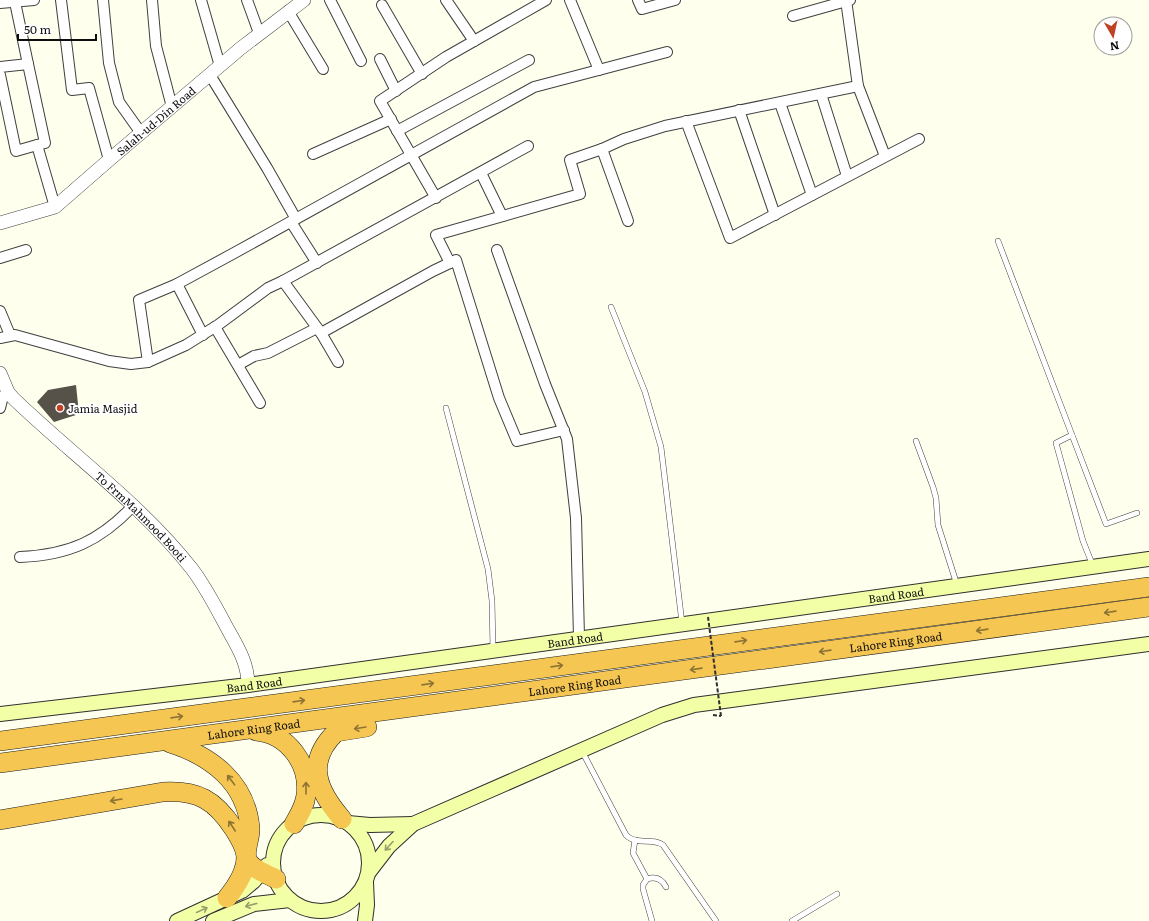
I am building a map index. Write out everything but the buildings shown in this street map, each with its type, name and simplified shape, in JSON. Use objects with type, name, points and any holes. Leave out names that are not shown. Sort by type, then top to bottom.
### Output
[{"type":"highway","name":"Lahore Ring Road","points":[[0,741],[1149,586]]},
{"type":"highway","name":"Lahore Ring Road","points":[[0,763],[167,742],[1149,607]]},
{"type":"highway","points":[[345,821],[326,799],[318,776],[320,752],[336,732],[575,696],[646,676]]},
{"type":"highway","points":[[0,728],[100,718],[157,720]]},
{"type":"highway","points":[[248,730],[268,733],[286,743],[296,754],[303,767],[307,787],[306,796],[294,824]]},
{"type":"highway","points":[[167,742],[196,752],[207,758],[226,774],[234,784],[245,806],[250,823],[251,834],[240,879],[227,898]]},
{"type":"highway","points":[[0,820],[163,792],[178,791],[191,793],[211,801],[222,812],[237,833],[250,863],[269,875]]},
{"type":"main road","name":"Band Road","points":[[0,714],[248,685],[579,637],[1149,559]]},
{"type":"main road","points":[[312,910],[325,911],[338,908],[359,894],[367,877],[389,846],[413,824],[662,715],[694,705],[1149,644]]},
{"type":"main road","points":[[177,921],[227,898],[269,875],[274,855],[281,837],[294,824],[305,818],[317,815],[330,816],[345,821],[370,825],[413,824]]},
{"type":"main road","points":[[345,821],[359,832],[366,844],[370,858],[367,877],[367,904],[365,921]]},
{"type":"main road","points":[[269,875],[290,900],[312,910],[327,921]]},
{"type":"main road","points":[[213,921],[254,904],[290,900]]},
{"type":"street","points":[[0,3],[34,0]]},
{"type":"street","points":[[62,0],[72,90],[89,88],[109,160]]},
{"type":"street","points":[[102,0],[109,63],[119,102],[141,133]]},
{"type":"street","points":[[152,0],[156,46],[172,107]]},
{"type":"street","points":[[201,0],[215,71],[268,168],[317,263]]},
{"type":"street","points":[[247,0],[260,33]]},
{"type":"street","name":"Salah-ud-Din Road","points":[[0,222],[56,207],[109,160],[260,33],[304,0]]},
{"type":"street","points":[[330,0],[361,62]]},
{"type":"street","points":[[446,0],[474,41]]},
{"type":"street","points":[[436,198],[380,101],[474,41],[546,0]]},
{"type":"street","points":[[570,0],[600,70]]},
{"type":"street","points":[[638,0],[642,9],[675,0]]},
{"type":"street","points":[[793,16],[847,0],[858,86],[885,156]]},
{"type":"street","points":[[0,75],[16,151],[45,143],[15,2]]},
{"type":"street","points":[[382,5],[422,74]]},
{"type":"street","points":[[288,11],[323,69]]},
{"type":"street","points":[[148,362],[140,300],[177,284],[534,87],[667,52]]},
{"type":"street","points":[[380,59],[396,90]]},
{"type":"street","points":[[397,131],[529,60]]},
{"type":"street","points":[[0,66],[28,64]]},
{"type":"street","points":[[450,263],[436,235],[580,194],[570,160],[631,137],[686,121],[858,86]]},
{"type":"street","points":[[822,94],[847,176]]},
{"type":"street","points":[[780,103],[812,195]]},
{"type":"street","points":[[740,110],[775,215]]},
{"type":"street","points":[[313,154],[391,119]]},
{"type":"street","points":[[686,121],[730,238],[919,139]]},
{"type":"street","points":[[37,145],[56,207]]},
{"type":"street","points":[[0,311],[5,336],[49,344],[109,362],[131,364],[148,362],[186,345],[216,327],[268,288],[317,263],[528,146]]},
{"type":"street","points":[[602,149],[628,222]]},
{"type":"street","points":[[481,173],[502,216]]},
{"type":"street","points":[[0,258],[26,250]]},
{"type":"street","points":[[497,250],[545,384],[567,439],[571,461],[576,518],[579,637]]},
{"type":"street","points":[[238,365],[254,356],[268,353],[319,331],[456,260],[499,398],[517,441],[564,430]]},
{"type":"street","points":[[283,281],[319,331],[338,362]]},
{"type":"street","points":[[177,284],[203,335]]},
{"type":"street","points":[[216,327],[260,403]]},
{"type":"street","name":"To FrmMahmood Booti","points":[[0,373],[8,392],[134,506],[193,570],[220,614],[243,658],[248,674],[248,685]]},
{"type":"street","points":[[0,408],[3,396],[8,392]]},
{"type":"street","points":[[20,557],[56,554],[83,545],[102,535],[119,522],[134,506]]},
{"type":"lane","points":[[998,240],[1106,524],[1137,513]]},
{"type":"lane","points":[[611,307],[645,392],[661,447],[682,623]]},
{"type":"lane","points":[[446,408],[488,569],[492,601],[493,650]]},
{"type":"lane","points":[[1072,435],[1056,443],[1083,541],[1094,567]]},
{"type":"lane","points":[[916,440],[933,487],[936,498],[938,525],[957,585]]},
{"type":"lane","points":[[581,750],[626,835],[635,840],[657,842],[663,845],[716,921]]},
{"type":"lane","points":[[635,840],[633,848],[635,859],[647,879]]},
{"type":"lane","points":[[647,879],[659,879],[664,882],[666,887]]},
{"type":"lane","points":[[647,879],[643,885],[643,889],[652,921]]},
{"type":"lane","points":[[792,921],[837,894]]},
{"type":"path","points":[[708,617],[721,716]]},
{"type":"place","name":"Jamia Masjid","points":[[60,408]]}]
